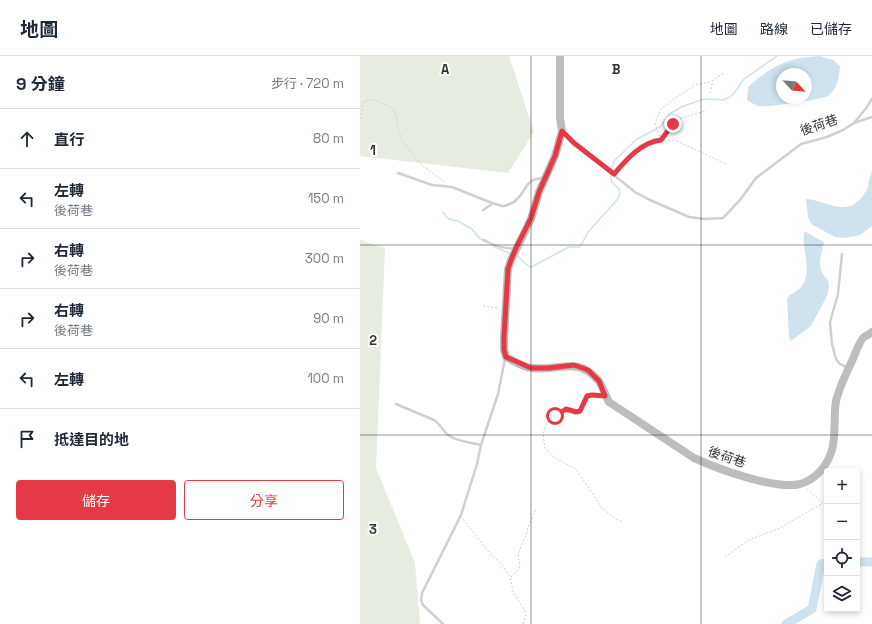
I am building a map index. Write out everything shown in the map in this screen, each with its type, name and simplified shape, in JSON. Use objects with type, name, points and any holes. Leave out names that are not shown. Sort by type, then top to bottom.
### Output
[{"type":"street","points":[[506,357],[504,350],[508,269],[516,248],[531,218],[539,192],[555,156],[562,131],[560,118],[560,56]]},
{"type":"street","points":[[801,484],[811,479],[826,465],[832,452],[836,401],[842,382],[863,338],[872,332]]},
{"type":"street","name":"後荷巷","points":[[506,357],[531,368],[549,368],[574,365],[588,370],[599,381],[609,402],[694,458],[749,478],[778,484],[801,484]]},
{"type":"lane","name":"後荷巷","points":[[854,124],[872,99]]},
{"type":"lane","name":"後荷巷","points":[[562,131],[574,143],[635,192],[689,217],[723,218],[740,200],[756,178],[800,144],[828,137],[872,117]]},
{"type":"lane","points":[[398,173],[432,186],[452,187],[502,206],[506,206],[514,202],[535,178],[545,177]]},
{"type":"lane","points":[[483,210],[492,203]]},
{"type":"lane","points":[[484,240],[502,247],[516,248]]},
{"type":"lane","points":[[842,254],[838,294],[830,322],[832,344],[836,359],[840,364],[848,368]]},
{"type":"lane","points":[[443,624],[423,605],[421,600],[422,593],[461,515],[477,464],[481,444],[498,394],[506,357]]},
{"type":"lane","points":[[396,404],[434,420],[447,434],[454,438],[481,444]]},
{"type":"path","points":[[661,140],[655,123],[661,109],[697,84],[710,82],[724,73]]},
{"type":"path","points":[[710,93],[714,80]]},
{"type":"path","points":[[360,120],[364,101],[374,100],[391,107],[395,112],[397,127],[402,140],[413,155],[424,167],[452,187]]},
{"type":"path","points":[[661,140],[678,119],[705,111]]},
{"type":"path","points":[[614,174],[634,153],[647,144],[661,140],[677,142],[726,164]]},
{"type":"path","points":[[482,306],[505,309]]},
{"type":"path","points":[[605,396],[587,396],[580,411],[576,412],[566,409],[546,423],[544,435],[545,448],[555,458],[576,469],[602,508],[616,519],[623,522]]},
{"type":"path","points":[[725,557],[749,540],[780,528],[823,503],[801,484]]},
{"type":"path","points":[[510,577],[518,570],[520,565],[518,556],[536,509]]},
{"type":"path","points":[[461,515],[470,529],[487,550],[502,565],[510,577],[513,592],[525,611],[526,615],[523,624]]},
{"type":"shaded area","points":[[360,56],[509,56],[534,132],[508,173],[360,156]]},
{"type":"shaded area","points":[[360,240],[385,248],[376,468],[415,563],[420,624],[360,624]]},
{"type":"water","points":[[819,56],[833,60],[840,66],[836,86],[828,96],[812,100],[812,68],[776,68],[776,104],[786,104],[757,106],[747,100],[748,87],[760,77],[779,65],[800,58]]},
{"type":"water","points":[[872,171],[872,226],[860,235],[845,238],[835,237],[811,224],[808,217],[806,199],[835,206],[849,206],[856,203],[862,197],[868,187]]},
{"type":"water","points":[[804,231],[824,242],[820,267],[821,272],[828,280],[829,287],[827,296],[811,326],[791,341],[789,337],[787,299],[801,287],[806,277],[807,266]]},
{"type":"waterway","points":[[517,256],[531,267],[569,247],[580,247],[588,232],[617,200],[620,194],[619,189],[611,181],[611,168],[615,160],[637,139],[660,127],[670,114],[681,107],[704,99],[723,100],[730,97],[744,79],[777,56]]},
{"type":"waterway","points":[[443,212],[447,218],[458,221],[472,229],[479,238],[484,241]]},
{"type":"waterway","points":[[493,246],[511,254]]},
{"type":"waterway","points":[[860,562],[872,562]]},
{"type":"waterway","points":[[786,624],[812,609],[821,564],[824,564]]},
{"type":"route","points":[[555,416],[566,409],[576,412],[580,411],[587,396],[605,396],[599,381],[588,370],[574,365],[549,368],[531,368],[525,366],[506,357],[504,350],[504,337],[508,269],[516,248],[531,218],[539,192],[555,156],[562,131],[574,143],[614,174],[634,153],[647,144],[661,140],[673,124]]}]
